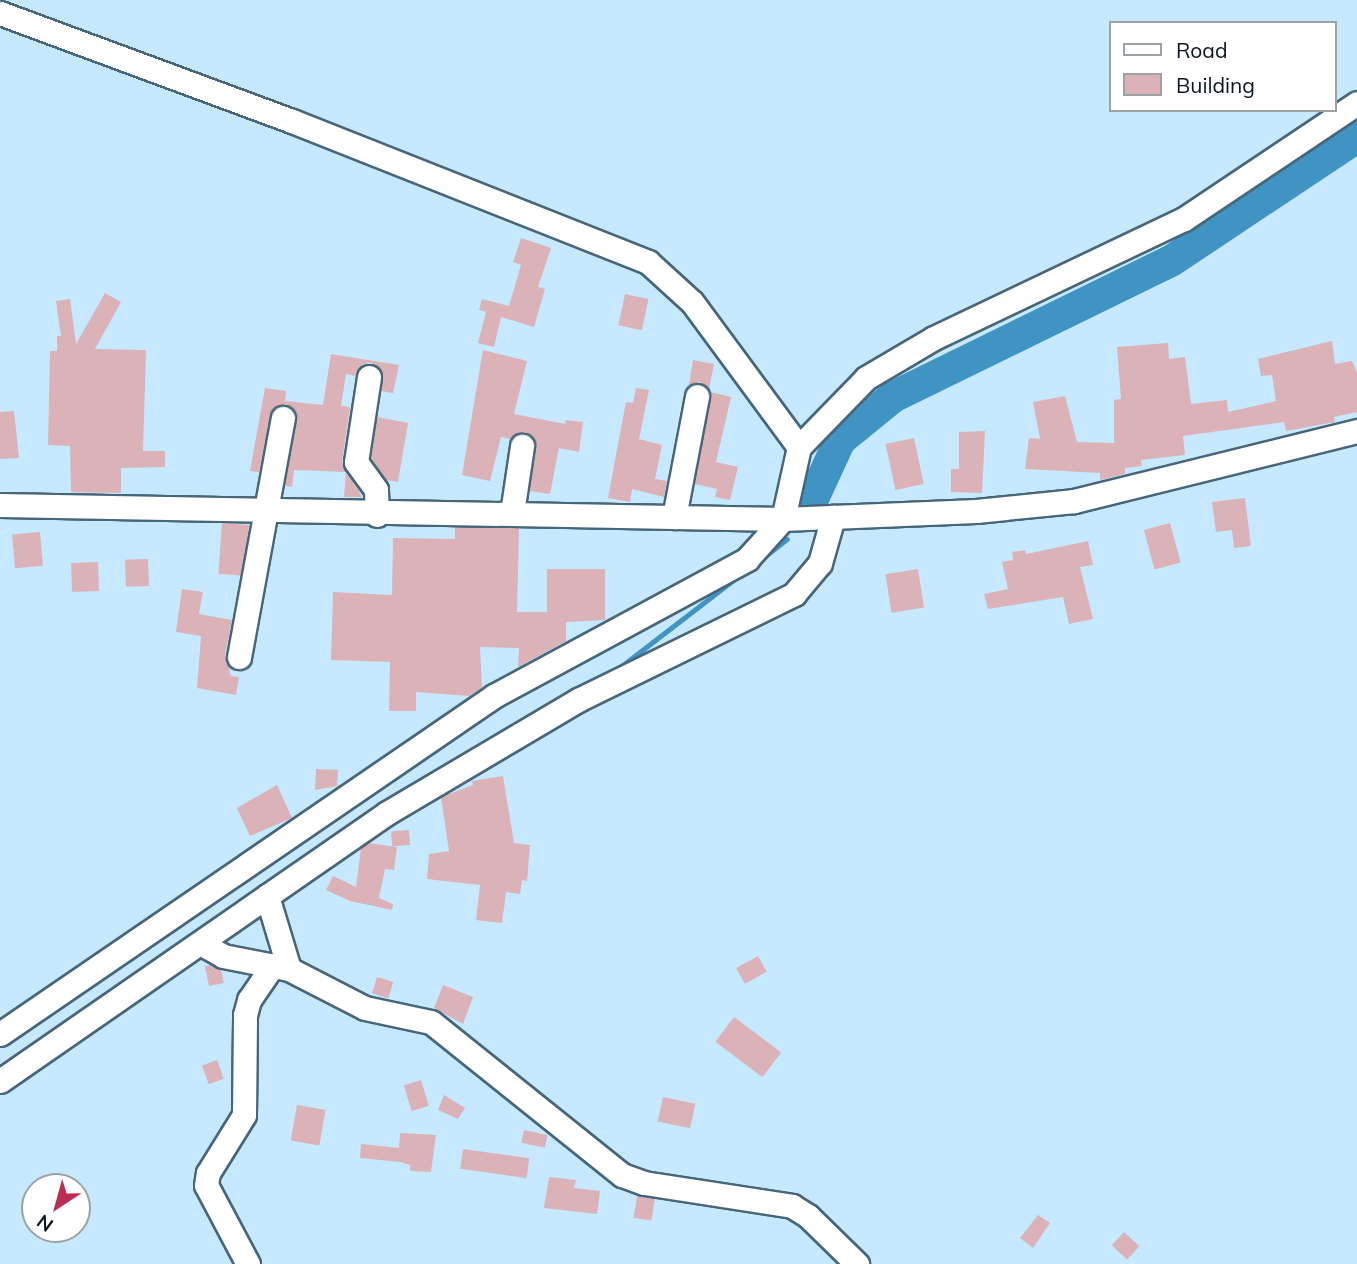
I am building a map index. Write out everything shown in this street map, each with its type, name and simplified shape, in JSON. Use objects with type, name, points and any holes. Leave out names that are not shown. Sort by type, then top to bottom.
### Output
[{"type":"street","points":[[0,13],[330,135],[648,262],[692,302],[799,447]]},
{"type":"street","points":[[0,1034],[494,696],[747,559],[783,519],[799,447],[849,391],[888,364],[1184,219],[1357,103]]},
{"type":"street","points":[[369,377],[356,463],[376,490],[377,515]]},
{"type":"street","points":[[674,517],[697,396]]},
{"type":"street","points":[[239,657],[284,418]]},
{"type":"street","points":[[0,505],[377,515],[512,513],[783,519],[976,511],[1074,501],[1357,431]]},
{"type":"street","points":[[512,513],[522,446]]},
{"type":"street","points":[[0,1081],[387,813],[578,700],[794,594],[820,563],[834,517]]},
{"type":"street","points":[[267,896],[281,967]]},
{"type":"street","points":[[200,943],[223,956],[281,967],[354,1004],[431,1023],[622,1175],[644,1183],[792,1206],[808,1216],[857,1264]]},
{"type":"street","points":[[248,1264],[206,1185],[208,1173],[244,1115],[244,1016],[249,1000],[281,967]]},
{"type":"building","points":[[521,238],[551,248],[538,287],[545,289],[534,327],[501,317],[494,347],[478,343],[486,312],[479,310],[482,299],[509,306],[521,265],[513,262]]},
{"type":"building","points":[[105,293],[121,302],[95,349],[146,350],[143,451],[165,451],[165,467],[121,468],[121,493],[71,492],[70,446],[48,445],[50,351],[57,351],[57,336],[61,336],[56,301],[70,299],[76,344]]},
{"type":"building","points":[[625,294],[648,299],[642,330],[618,325]]},
{"type":"building","points":[[1332,341],[1335,364],[1352,361],[1357,373],[1357,412],[1334,417],[1335,422],[1286,431],[1284,422],[1183,436],[1185,455],[1141,460],[1142,466],[1125,468],[1125,474],[1100,480],[1100,473],[1025,469],[1029,438],[1040,439],[1033,402],[1065,396],[1077,442],[1114,443],[1114,400],[1121,399],[1117,347],[1168,343],[1169,359],[1185,357],[1191,404],[1227,400],[1228,412],[1276,401],[1272,375],[1261,376],[1258,359]]},
{"type":"building","points":[[483,350],[527,361],[514,414],[565,424],[566,420],[583,422],[579,452],[559,448],[550,494],[529,491],[536,447],[525,432],[510,439],[501,437],[490,481],[462,475]]},
{"type":"building","points":[[331,354],[399,365],[393,393],[381,391],[382,373],[372,363],[363,364],[355,376],[346,374],[341,406],[350,407],[342,461],[362,497],[344,497],[346,472],[294,470],[292,487],[285,486],[297,420],[286,404],[272,410],[259,472],[250,471],[265,388],[286,391],[285,401],[323,405]]},
{"type":"building","points":[[693,360],[714,364],[709,390],[700,382],[689,385]]},
{"type":"building","points":[[636,388],[649,390],[639,439],[662,445],[655,479],[667,481],[664,497],[632,489],[630,502],[608,498],[626,402],[633,403]]},
{"type":"building","points":[[710,392],[731,397],[716,462],[738,467],[730,500],[715,497],[717,489],[695,484]]},
{"type":"building","points":[[14,411],[19,458],[0,459],[0,412]]},
{"type":"building","points":[[377,417],[408,423],[398,482],[386,480],[371,458]]},
{"type":"building","points":[[985,431],[982,493],[951,492],[951,469],[959,469],[959,432]]},
{"type":"building","points":[[914,438],[924,484],[895,490],[886,444]]},
{"type":"building","points":[[1245,498],[1251,546],[1234,548],[1232,530],[1216,532],[1212,502]]},
{"type":"building","points":[[222,523],[249,525],[245,576],[218,574]]},
{"type":"building","points":[[1170,523],[1181,563],[1155,570],[1144,530]]},
{"type":"building","points":[[455,527],[519,528],[517,612],[547,612],[547,569],[605,569],[605,620],[566,622],[566,641],[518,667],[519,648],[480,647],[482,688],[469,696],[416,692],[416,711],[389,711],[390,662],[331,660],[333,592],[392,595],[393,538],[455,539]]},
{"type":"building","points":[[40,532],[43,566],[15,568],[12,534]]},
{"type":"building","points":[[1088,541],[1093,565],[1080,567],[1093,619],[1069,624],[1063,597],[988,609],[984,594],[1008,589],[1002,562],[1013,560],[1012,552],[1025,550],[1026,554]]},
{"type":"building","points":[[148,559],[149,586],[126,587],[125,560]]},
{"type":"building","points":[[98,562],[99,591],[72,592],[71,563]]},
{"type":"building","points":[[918,569],[924,608],[892,613],[885,574]]},
{"type":"building","points":[[182,589],[203,592],[199,614],[232,620],[225,655],[231,676],[239,677],[236,695],[197,688],[201,636],[176,632]]},
{"type":"building","points":[[316,769],[338,770],[337,786],[315,790]]},
{"type":"building","points":[[503,776],[514,843],[530,845],[527,881],[522,880],[520,894],[506,892],[502,923],[476,920],[480,885],[427,879],[429,854],[449,851],[441,797],[473,785],[472,781]]},
{"type":"building","points":[[277,785],[292,818],[250,836],[237,808]]},
{"type":"building","points":[[409,830],[410,845],[392,846],[391,831]]},
{"type":"building","points":[[368,843],[397,847],[394,870],[385,869],[379,898],[393,904],[392,910],[350,901],[326,890],[333,876],[356,887],[361,848]]},
{"type":"building","points":[[758,956],[767,972],[745,984],[736,968]]},
{"type":"building","points":[[211,965],[221,970],[224,983],[209,986],[205,966]]},
{"type":"building","points":[[377,977],[393,982],[388,998],[372,993]]},
{"type":"building","points":[[443,985],[473,997],[463,1024],[434,1008]]},
{"type":"building","points":[[734,1017],[781,1053],[762,1077],[715,1042]]},
{"type":"building","points":[[217,1060],[224,1079],[209,1084],[202,1065]]},
{"type":"building","points":[[421,1080],[429,1106],[412,1111],[404,1085]]},
{"type":"building","points":[[444,1095],[465,1108],[458,1119],[438,1110]]},
{"type":"building","points":[[663,1097],[695,1104],[690,1128],[658,1121]]},
{"type":"building","points":[[297,1105],[326,1110],[319,1145],[291,1140]]},
{"type":"building","points":[[524,1130],[547,1135],[545,1148],[521,1143]]},
{"type":"building","points":[[400,1133],[436,1135],[431,1172],[410,1171],[410,1165],[400,1162],[360,1158],[361,1144],[399,1148]]},
{"type":"building","points":[[463,1149],[529,1158],[527,1178],[460,1169]]},
{"type":"building","points":[[549,1177],[576,1180],[574,1188],[600,1191],[597,1214],[544,1208]]},
{"type":"building","points":[[637,1196],[655,1199],[651,1221],[634,1218]]},
{"type":"building","points":[[1038,1215],[1050,1223],[1033,1248],[1020,1238]]},
{"type":"building","points":[[1124,1232],[1139,1246],[1127,1259],[1112,1245]]},
{"type":"waterway","points":[[811,503],[840,440],[893,397],[1171,261],[1357,137]]},
{"type":"waterway","points":[[760,560],[787,539]]},
{"type":"waterway","points":[[615,671],[741,574]]}]
